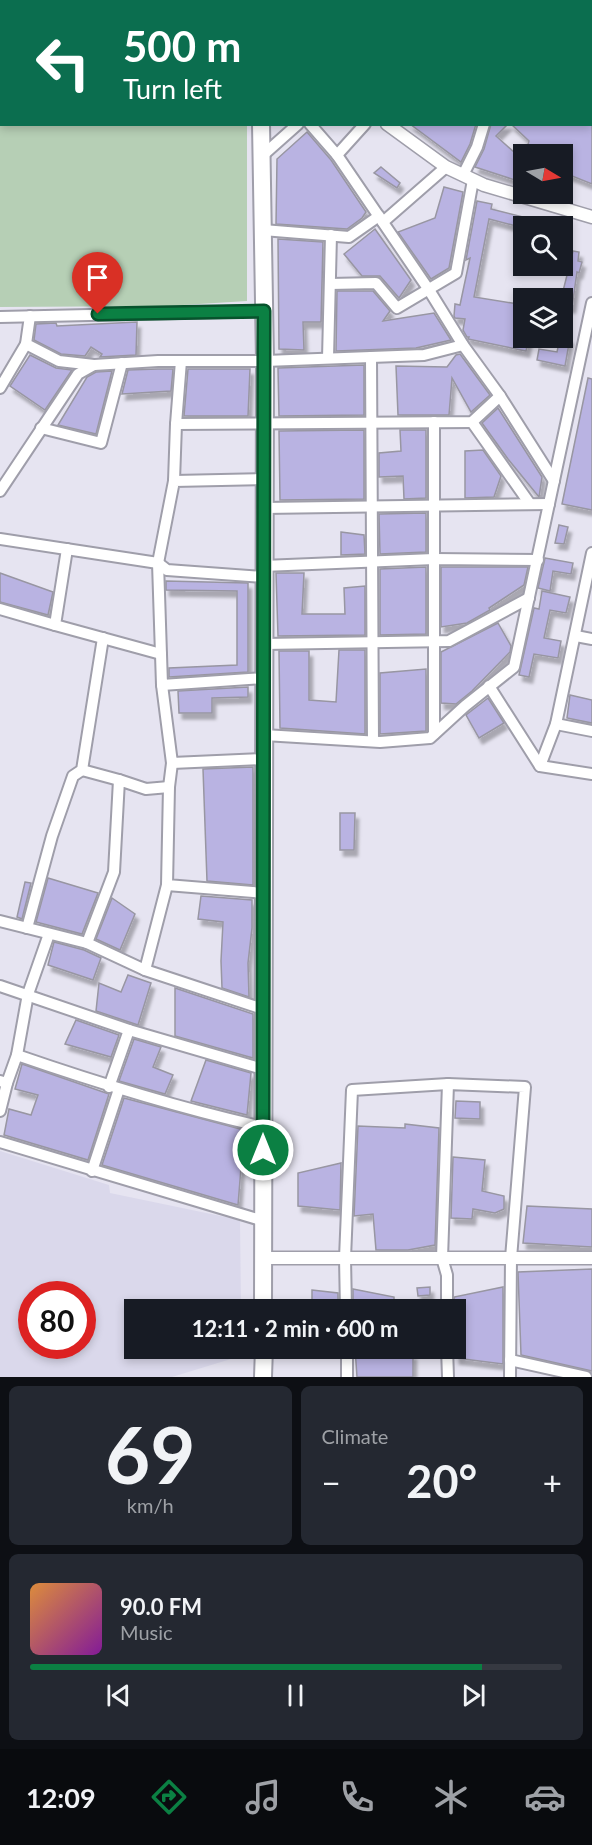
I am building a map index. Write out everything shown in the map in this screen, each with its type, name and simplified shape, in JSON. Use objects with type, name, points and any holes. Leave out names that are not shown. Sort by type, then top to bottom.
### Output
[{"type":"highway","points":[[261,126],[265,361],[263,1299]]},
{"type":"highway","points":[[263,1377],[264,1359]]},
{"type":"street","points":[[262,156],[296,126]]},
{"type":"street","points":[[312,126],[337,155],[381,219],[554,481]]},
{"type":"street","points":[[337,155],[363,126]]},
{"type":"street","points":[[390,126],[447,167],[468,177],[516,195],[592,217]]},
{"type":"street","points":[[330,284],[376,283],[398,308],[456,273],[468,177],[483,126]]},
{"type":"street","points":[[263,230],[348,237],[381,219],[447,167]]},
{"type":"street","points":[[328,358],[331,235]]},
{"type":"street","points":[[264,735],[373,741],[430,738],[514,667],[592,303]]},
{"type":"street","points":[[0,316],[264,311]]},
{"type":"street","points":[[0,388],[26,344],[30,316]]},
{"type":"street","points":[[26,344],[59,361],[94,365],[424,355],[463,345]]},
{"type":"street","points":[[371,357],[373,741]]},
{"type":"street","points":[[145,970],[168,885],[169,787],[172,763],[162,684],[158,563],[174,481],[181,361]]},
{"type":"street","points":[[41,428],[101,443],[122,363]]},
{"type":"street","points":[[0,491],[78,374],[94,365]]},
{"type":"street","points":[[176,424],[472,422],[500,396]]},
{"type":"street","points":[[434,422],[434,734]]},
{"type":"street","points":[[472,422],[530,504]]},
{"type":"street","points":[[174,481],[263,479]]},
{"type":"street","points":[[264,508],[549,504]]},
{"type":"street","points":[[0,539],[158,563],[166,570],[263,571],[372,561],[434,559],[538,560]]},
{"type":"street","points":[[55,625],[67,549]]},
{"type":"street","points":[[540,766],[556,724],[592,553]]},
{"type":"street","points":[[264,644],[448,641],[529,598]]},
{"type":"street","points":[[0,609],[161,654]]},
{"type":"street","points":[[576,636],[592,639]]},
{"type":"street","points":[[27,928],[58,816],[73,776],[82,770],[104,638]]},
{"type":"street","points":[[162,684],[264,678]]},
{"type":"street","points":[[489,686],[540,766],[592,774]]},
{"type":"street","points":[[556,724],[592,731]]},
{"type":"street","points":[[172,763],[264,759]]},
{"type":"street","points":[[82,770],[146,789],[169,787]]},
{"type":"street","points":[[87,944],[114,872],[119,780]]},
{"type":"street","points":[[168,885],[264,892]]},
{"type":"street","points":[[0,921],[87,944],[145,970],[263,1010]]},
{"type":"street","points":[[0,1111],[4,1082],[17,1055],[28,994],[49,934]]},
{"type":"street","points":[[0,986],[129,1030],[263,1069]]},
{"type":"street","points":[[92,1171],[129,1030]]},
{"type":"street","points":[[17,1055],[114,1088],[197,1112],[263,1127]]},
{"type":"street","points":[[447,1299],[447,1275],[442,1258],[448,1084]]},
{"type":"street","points":[[346,1299],[345,1258],[352,1090],[448,1084],[525,1087],[511,1258],[510,1377]]},
{"type":"street","points":[[0,1142],[264,1221]]},
{"type":"street","points":[[263,1257],[592,1258]]},
{"type":"street","points":[[346,1377],[347,1359]]},
{"type":"street","points":[[447,1359],[448,1377]]},
{"type":"street","points":[[510,1360],[586,1377]]},
{"type":"shaded area","points":[[0,1151],[109,1185],[110,1193],[240,1220],[241,1299],[124,1299],[124,1359],[231,1359],[172,1377],[0,1377]]},
{"type":"green space","points":[[0,126],[247,126],[247,301],[167,306],[0,307]]},
{"type":"building","points":[[413,126],[475,126],[461,162]]},
{"type":"building","points":[[490,126],[506,126],[496,136],[513,151],[513,179],[475,167],[484,149]]},
{"type":"building","points":[[513,126],[592,126],[592,184],[573,176],[573,144],[528,144],[529,141]]},
{"type":"building","points":[[307,132],[331,160],[366,212],[362,218],[347,229],[276,224],[277,159]]},
{"type":"building","points":[[381,167],[400,183],[397,188],[374,173]]},
{"type":"building","points":[[444,187],[463,192],[449,268],[431,279],[398,232],[435,218]]},
{"type":"building","points":[[477,201],[492,204],[491,209],[519,216],[513,216],[513,225],[489,219],[474,297],[513,303],[513,348],[527,348],[526,351],[468,339],[469,337],[463,330],[465,319],[454,316],[455,304],[460,305],[470,258],[466,260]]},
{"type":"building","points":[[375,229],[411,280],[399,298],[380,276],[362,276],[344,254]]},
{"type":"building","points":[[278,239],[323,242],[321,322],[303,322],[304,350],[279,349]]},
{"type":"building","points":[[573,251],[579,252],[578,261],[582,262],[579,273],[577,272],[573,300],[573,288],[564,288],[567,276],[573,276]]},
{"type":"building","points":[[337,291],[373,291],[390,311],[383,321],[434,313],[451,340],[416,348],[336,351]]},
{"type":"building","points":[[137,322],[136,355],[100,357],[102,354],[91,347],[85,356],[61,354],[34,340],[36,324],[56,323],[57,326]]},
{"type":"building","points":[[558,348],[568,348],[565,366],[537,360],[539,349],[557,352]]},
{"type":"building","points":[[460,354],[490,395],[471,412],[452,378],[449,415],[398,415],[396,366],[447,367],[456,355]]},
{"type":"building","points":[[30,355],[56,368],[72,370],[45,410],[10,386]]},
{"type":"building","points":[[364,365],[364,415],[279,416],[278,368]]},
{"type":"building","points":[[173,369],[171,391],[122,394],[128,370]]},
{"type":"building","points":[[188,369],[250,369],[248,416],[184,416]]},
{"type":"building","points":[[112,371],[96,434],[58,425],[87,377],[96,372]]},
{"type":"building","points":[[588,378],[592,379],[592,510],[562,504]]},
{"type":"building","points":[[498,408],[542,477],[539,497],[482,423]]},
{"type":"building","points":[[364,430],[364,499],[280,500],[279,431]]},
{"type":"building","points":[[400,430],[426,430],[426,498],[404,499],[403,476],[379,477],[379,453],[401,451]]},
{"type":"building","points":[[483,450],[501,476],[494,497],[465,498],[465,451]]},
{"type":"building","points":[[426,513],[426,552],[380,554],[379,514]]},
{"type":"building","points":[[559,525],[568,527],[564,544],[555,543]]},
{"type":"building","points":[[341,532],[364,535],[365,554],[341,555]]},
{"type":"building","points":[[545,558],[573,563],[571,574],[553,571],[550,591],[538,588]]},
{"type":"building","points":[[426,567],[426,634],[380,635],[380,569]]},
{"type":"building","points":[[441,567],[528,567],[524,585],[489,608],[490,610],[467,623],[441,627]]},
{"type":"building","points":[[0,573],[53,592],[48,615],[0,602]]},
{"type":"building","points":[[276,573],[304,573],[302,614],[345,614],[344,588],[365,586],[365,635],[278,636]]},
{"type":"building","points":[[166,581],[248,583],[248,672],[169,677],[169,668],[237,665],[237,591],[166,590]]},
{"type":"building","points":[[542,591],[570,597],[566,613],[550,610],[544,638],[561,641],[558,658],[534,654],[529,677],[519,675],[534,608],[539,609]]},
{"type":"building","points":[[498,623],[511,646],[510,652],[456,704],[441,703],[441,652]]},
{"type":"building","points":[[339,650],[365,650],[365,734],[280,728],[279,651],[309,651],[309,700],[336,702]]},
{"type":"building","points":[[426,669],[426,731],[380,734],[380,673]]},
{"type":"building","points":[[248,687],[248,697],[212,698],[212,713],[179,713],[178,691]]},
{"type":"building","points":[[570,695],[592,700],[592,723],[567,718]]},
{"type":"building","points":[[488,698],[504,723],[479,738],[466,715]]},
{"type":"building","points":[[253,767],[253,885],[207,881],[203,769]]},
{"type":"building","points":[[340,813],[355,813],[354,850],[340,850]]},
{"type":"building","points":[[48,878],[98,893],[82,934],[36,922]]},
{"type":"building","points":[[25,882],[31,883],[22,919],[17,917]]},
{"type":"building","points":[[201,896],[252,900],[248,963],[249,997],[222,988],[223,922],[198,919]]},
{"type":"building","points":[[112,898],[135,914],[120,950],[96,939]]},
{"type":"building","points":[[54,942],[84,950],[101,958],[93,980],[48,965]]},
{"type":"building","points":[[128,975],[151,983],[138,1025],[96,1011],[99,983],[121,992]]},
{"type":"building","points":[[175,988],[253,1014],[253,1058],[175,1036]]},
{"type":"building","points":[[76,1020],[119,1035],[111,1057],[65,1044]]},
{"type":"building","points":[[134,1039],[161,1047],[153,1067],[173,1075],[165,1094],[119,1081]]},
{"type":"building","points":[[206,1060],[251,1073],[247,1115],[191,1101]]},
{"type":"building","points":[[22,1064],[109,1094],[88,1160],[4,1135],[9,1109],[31,1115],[38,1095],[15,1089]]},
{"type":"building","points":[[124,1098],[244,1130],[238,1205],[102,1165]]},
{"type":"building","points":[[456,1101],[480,1102],[480,1119],[455,1118]]},
{"type":"building","points":[[405,1124],[439,1128],[435,1245],[408,1250],[376,1250],[373,1214],[354,1216],[358,1126],[405,1128]]},
{"type":"building","points":[[453,1157],[485,1160],[482,1191],[504,1196],[504,1209],[495,1213],[473,1209],[472,1219],[451,1218]]},
{"type":"building","points":[[341,1163],[340,1210],[298,1206],[298,1173]]},
{"type":"building","points":[[527,1206],[592,1209],[592,1247],[523,1243]]},
{"type":"building","points":[[592,1269],[592,1371],[521,1355],[518,1272]]},
{"type":"building","points":[[430,1287],[430,1295],[418,1296],[417,1288]]},
{"type":"building","points":[[503,1287],[503,1364],[464,1359],[466,1359],[466,1299],[454,1299],[454,1297]]},
{"type":"building","points":[[353,1289],[394,1297],[394,1299],[353,1299]]},
{"type":"building","points":[[312,1290],[338,1293],[338,1299],[312,1299]]},
{"type":"building","points":[[356,1359],[413,1359],[413,1377],[357,1377]]},
{"type":"route","points":[[98,314],[264,311],[263,1150]]}]
